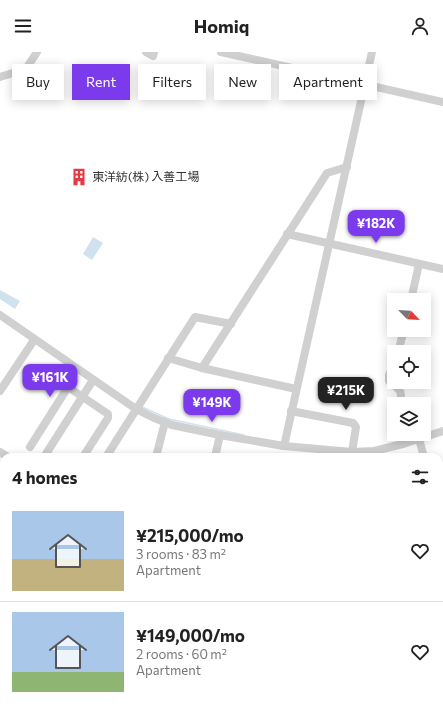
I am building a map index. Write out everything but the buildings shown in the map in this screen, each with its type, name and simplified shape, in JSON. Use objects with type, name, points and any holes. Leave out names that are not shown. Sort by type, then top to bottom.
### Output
[{"type":"street","points":[[0,77],[26,69],[37,52]]},
{"type":"street","points":[[146,52],[153,56],[154,52]]},
{"type":"street","points":[[220,52],[279,65]]},
{"type":"street","points":[[369,64],[372,52]]},
{"type":"street","points":[[377,87],[443,102]]},
{"type":"street","points":[[284,446],[361,100]]},
{"type":"street","points":[[202,368],[326,173],[347,167]]},
{"type":"street","points":[[287,234],[443,269]]},
{"type":"street","points":[[413,293],[419,264]]},
{"type":"street","points":[[0,315],[34,340],[136,409],[165,422],[220,435],[335,453]]},
{"type":"street","points":[[108,453],[195,317],[231,324]]},
{"type":"street","points":[[0,391],[34,340]]},
{"type":"street","points":[[168,358],[202,368],[296,389]]},
{"type":"street","points":[[47,453],[93,380]]},
{"type":"street","points":[[30,447],[68,387],[108,414],[108,418],[86,453]]},
{"type":"street","points":[[291,411],[353,423],[356,427],[356,453],[374,451],[413,441]]},
{"type":"street","points":[[157,453],[165,422]]},
{"type":"street","points":[[431,435],[443,431]]},
{"type":"street","points":[[216,453],[220,435]]},
{"type":"street","points":[[420,441],[423,453]]},
{"type":"water","points":[[93,237],[103,243],[92,260],[83,254]]},
{"type":"water","points":[[0,290],[20,301],[15,309],[0,299]]},
{"type":"waterway","points":[[142,407],[169,419],[244,435]]},
{"type":"place","name":"東洋紡(株) 入善工場","points":[[79,177]]}]
